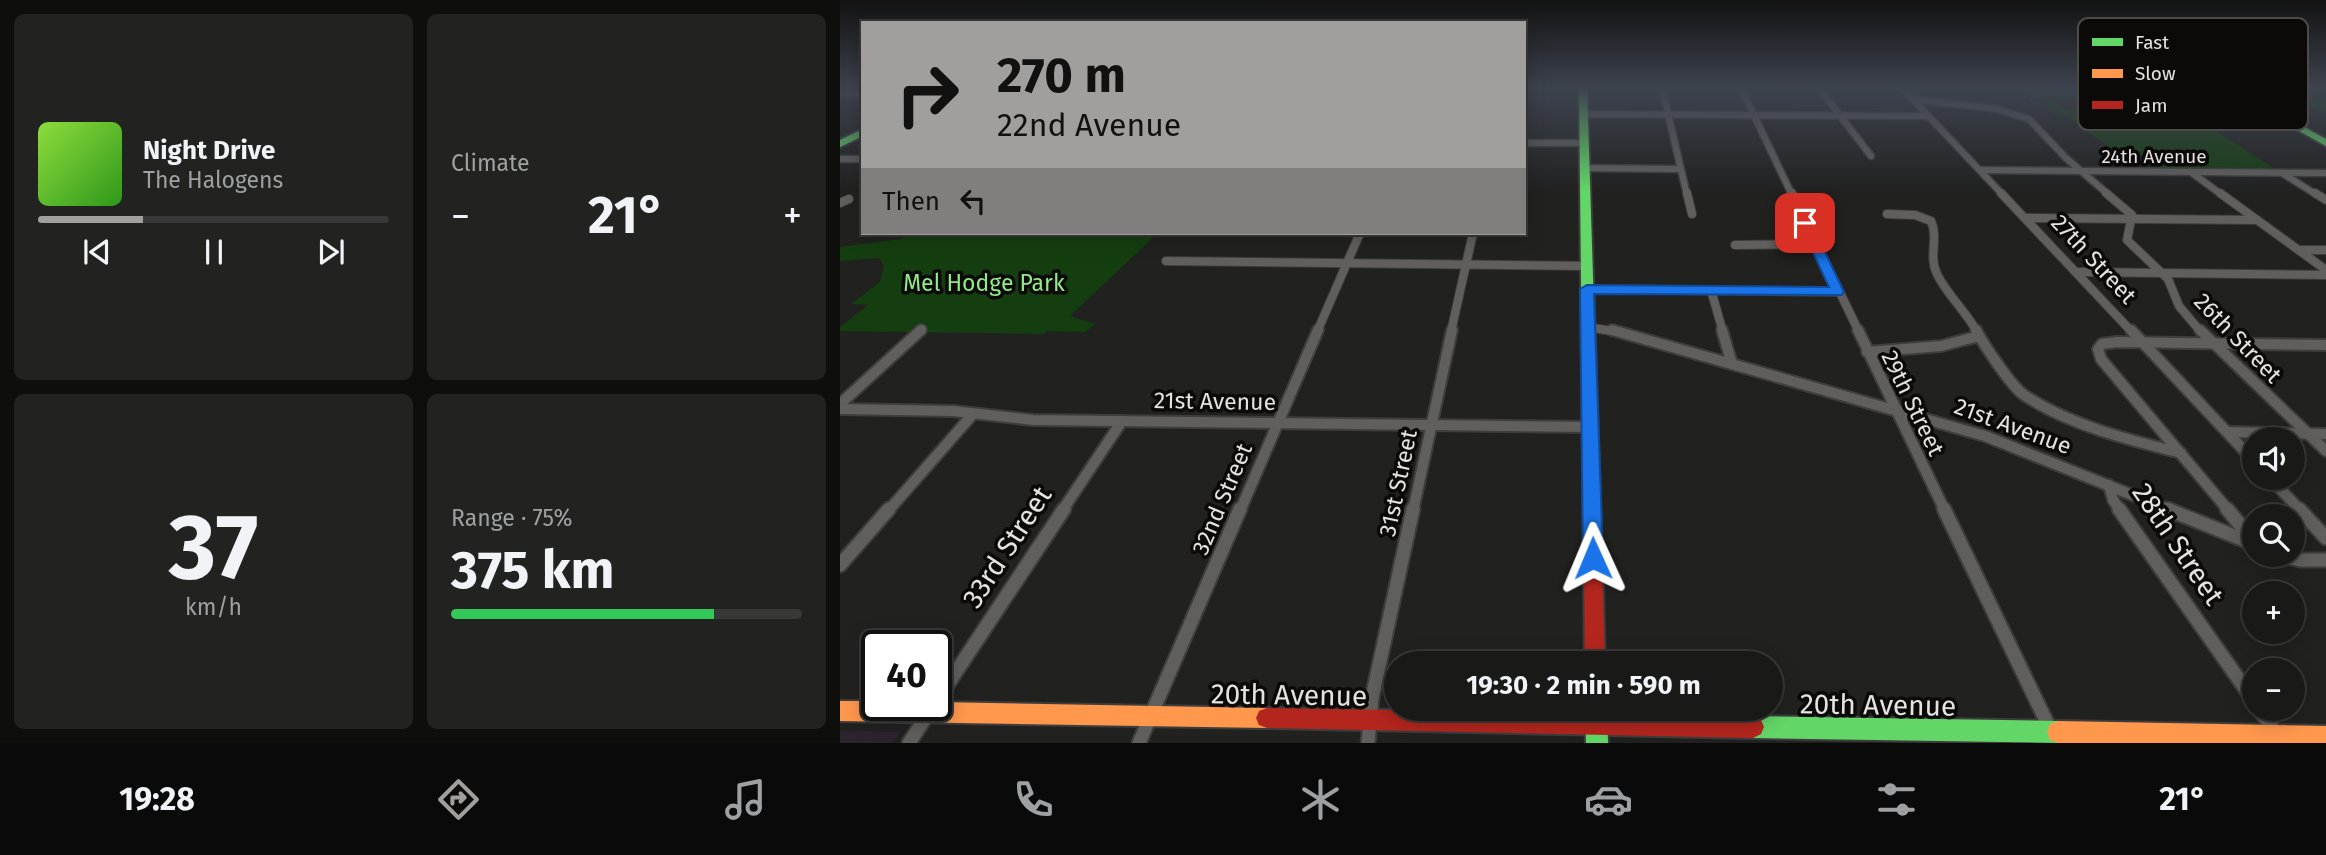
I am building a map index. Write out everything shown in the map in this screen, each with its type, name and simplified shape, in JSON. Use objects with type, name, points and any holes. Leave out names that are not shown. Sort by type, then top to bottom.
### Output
[{"type":"street","points":[[1583,123],[1595,651]]},
{"type":"street","points":[[1670,123],[1692,214]]},
{"type":"street","name":"29th Street","points":[[1758,123],[2052,734]]},
{"type":"street","points":[[1845,123],[1871,156]]},
{"type":"street","name":"27th Street","points":[[1933,123],[2078,272],[2242,448]]},
{"type":"street","points":[[2033,123],[2081,172],[2130,213],[2132,219]]},
{"type":"street","points":[[2304,130],[2322,139]]},
{"type":"street","points":[[840,144],[861,133]]},
{"type":"street","points":[[1526,143],[1584,143]]},
{"type":"street","points":[[840,159],[861,159]]},
{"type":"street","points":[[1584,168],[1681,169]]},
{"type":"street","name":"24th Avenue","points":[[1981,170],[2326,173]]},
{"type":"street","points":[[2191,172],[2299,250],[2326,273]]},
{"type":"street","points":[[2282,173],[2326,200]]},
{"type":"street","points":[[840,203],[849,199]]},
{"type":"street","points":[[1887,214],[1915,215],[1931,222],[1935,230],[1931,252],[1934,269],[2022,394],[2034,403],[2137,442],[2181,453]]},
{"type":"street","points":[[2026,218],[2257,220]]},
{"type":"street","name":"26th Street","points":[[2132,219],[2127,240],[2163,273],[2183,313],[2326,451]]},
{"type":"street","name":"32nd Street","points":[[1139,743],[1359,235]]},
{"type":"street","name":"31st Street","points":[[1368,743],[1370,720],[1473,235]]},
{"type":"street","points":[[1735,245],[1815,244]]},
{"type":"street","points":[[2299,250],[2326,250]]},
{"type":"street","points":[[1166,261],[1587,266]]},
{"type":"street","points":[[2078,272],[2326,273]]},
{"type":"street","points":[[1587,289],[1838,292]]},
{"type":"street","points":[[1711,290],[1732,364]]},
{"type":"street","name":"21st Avenue","points":[[1587,327],[1607,329],[1985,436],[2242,539]]},
{"type":"street","points":[[840,404],[922,329]]},
{"type":"street","points":[[1867,352],[1941,346],[1979,336]]},
{"type":"street","points":[[2242,527],[2101,359],[2098,349],[2117,342],[2142,341],[2326,345]]},
{"type":"street","name":"21st Avenue","points":[[840,410],[973,414],[1033,420],[1590,427]]},
{"type":"street","points":[[840,565],[973,414]]},
{"type":"street","name":"33rd Street","points":[[952,678],[1122,421]]},
{"type":"street","points":[[2227,432],[2326,434]]},
{"type":"street","name":"28th Street","points":[[2109,485],[2113,500],[2242,684]]},
{"type":"street","points":[[2281,490],[2326,538]]},
{"type":"street","points":[[2305,560],[2326,560]]},
{"type":"street","name":"20th Avenue","points":[[952,708],[1150,717],[1384,720]]},
{"type":"street","name":"20th Avenue","points":[[840,711],[861,710]]},
{"type":"street","name":"33rd Street","points":[[909,743],[924,721]]},
{"type":"street","points":[[1596,721],[1597,743]]},
{"type":"street","name":"20th Avenue","points":[[1723,721],[2052,734],[2281,740],[2326,737]]},
{"type":"street","points":[[2268,721],[2281,740]]},
{"type":"shaded area","points":[[840,731],[900,732],[893,743],[840,743]]},
{"type":"green space","points":[[2086,130],[2215,130],[2275,169],[2162,169],[2137,151],[2114,151]]},
{"type":"green space","name":"Mel Hodge Park","points":[[909,235],[1156,235],[1070,316],[1095,324],[1085,332],[1047,331],[1044,334],[840,331],[840,327],[868,305],[851,304],[880,282],[884,266],[879,258],[840,261],[840,247],[900,239]]},
{"type":"traffic: fast","points":[[1584,123],[1593,562]]},
{"type":"traffic: fast","points":[[2302,130],[2326,143]]},
{"type":"traffic: fast","points":[[840,144],[861,133]]},
{"type":"traffic: fast","points":[[1596,721],[1597,743]]},
{"type":"traffic: fast","points":[[1753,727],[2058,732]]},
{"type":"traffic: slow","points":[[840,711],[1267,718]]},
{"type":"traffic: slow","points":[[2058,732],[2326,737]]},
{"type":"traffic: jam","points":[[1593,562],[1595,651]]},
{"type":"traffic: jam","points":[[1267,718],[1753,727]]},
{"type":"route","points":[[1593,558],[1587,289],[1838,292],[1805,223]]}]
